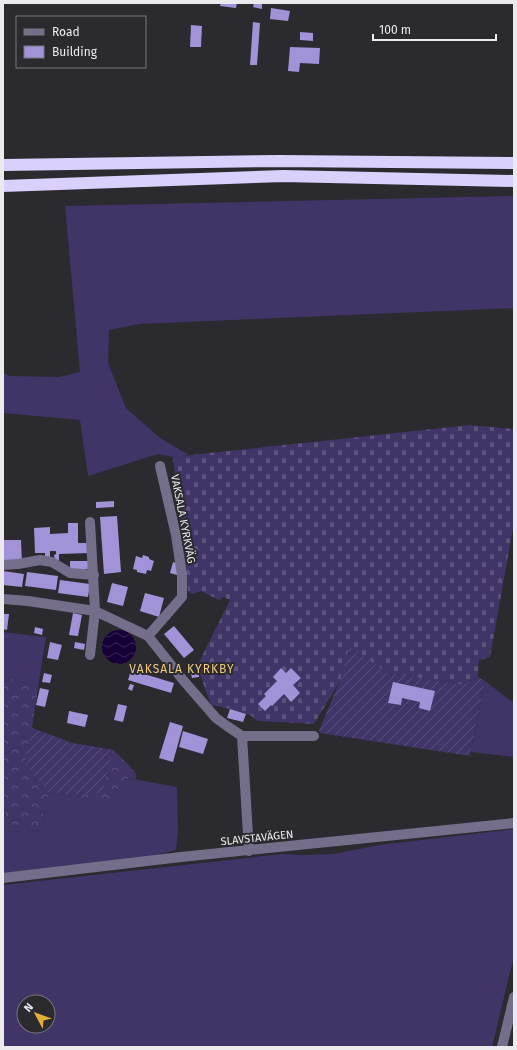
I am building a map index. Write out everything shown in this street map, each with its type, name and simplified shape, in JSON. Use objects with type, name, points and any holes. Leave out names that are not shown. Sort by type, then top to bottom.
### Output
[{"type":"highway","points":[[3,165],[278,161],[514,163]]},
{"type":"highway","points":[[3,186],[282,176],[514,181]]},
{"type":"street","name":"VAKSALA KYRKVÄG","points":[[148,636],[182,597],[182,575],[176,535],[160,466]]},
{"type":"street","points":[[90,522],[95,611],[90,655]]},
{"type":"street","points":[[3,565],[40,560],[52,562],[70,573],[94,575]]},
{"type":"street","points":[[3,600],[28,601],[95,611],[148,636],[216,718],[242,736],[314,736]]},
{"type":"street","points":[[242,736],[249,851]]},
{"type":"street","name":"SLAVSTAVÄGEN","points":[[3,878],[514,823]]},
{"type":"street","points":[[502,1047],[514,997]]},
{"type":"green space","points":[[514,196],[514,308],[139,324],[109,330],[108,363],[126,408],[160,438],[189,455],[173,457],[158,454],[88,476],[80,420],[3,413],[3,372],[9,376],[59,377],[80,372],[65,206]]},
{"type":"green space","points":[[470,425],[514,429],[514,523],[490,657],[479,660],[478,677],[463,685],[388,673],[349,648],[340,681],[314,724],[258,721],[250,715],[211,705],[197,666],[230,600],[223,597],[220,600],[201,591],[192,594],[188,591],[173,457]]},
{"type":"green space","points":[[3,632],[46,637],[38,688],[3,675]]},
{"type":"green space","points":[[349,647],[388,673],[463,685],[478,677],[485,681],[470,756],[320,733],[319,730],[340,681]]},
{"type":"green space","points":[[3,675],[38,688],[32,728],[72,743],[113,750],[136,774],[136,779],[128,778],[111,797],[105,800],[75,802],[69,795],[49,792],[43,812],[44,830],[9,832],[3,803]]},
{"type":"green space","points":[[485,681],[514,702],[514,757],[471,752]]},
{"type":"green space","points":[[32,728],[72,743],[113,750],[102,793],[69,795],[49,792],[32,773],[25,760]]},
{"type":"green space","points":[[128,778],[177,787],[178,831],[176,850],[145,858],[3,875],[3,803],[9,832],[44,830],[43,812],[49,792],[69,795],[111,797]]},
{"type":"green space","points":[[514,829],[514,956],[492,1047],[3,1047],[3,885],[282,854],[333,854],[380,845]]},
{"type":"water","points":[[119,630],[131,635],[136,647],[131,659],[119,664],[107,659],[102,647],[107,635]]},
{"type":"building","points":[[221,3],[237,3],[236,8],[220,6]]},
{"type":"building","points":[[254,3],[262,3],[262,9],[253,7]]},
{"type":"building","points":[[271,8],[290,11],[288,21],[270,19]]},
{"type":"building","points":[[253,22],[260,23],[257,65],[250,65]]},
{"type":"building","points":[[191,25],[202,26],[201,47],[190,47]]},
{"type":"building","points":[[300,32],[313,33],[313,41],[300,40]]},
{"type":"building","points":[[290,47],[320,48],[319,64],[300,63],[299,72],[288,71]]},
{"type":"building","points":[[114,501],[114,507],[96,508],[96,502]]},
{"type":"building","points":[[117,516],[121,572],[104,574],[100,517]]},
{"type":"building","points":[[68,523],[78,523],[78,543],[90,543],[90,553],[59,554],[59,560],[55,560],[54,555],[56,554],[56,551],[50,551],[50,557],[45,557],[45,553],[35,553],[34,528],[50,527],[50,534],[68,533]]},
{"type":"building","points":[[3,540],[21,540],[22,562],[3,563]]},
{"type":"building","points":[[143,555],[154,561],[151,571],[147,570],[146,574],[137,572],[137,570],[133,569],[136,556],[142,558]]},
{"type":"building","points":[[70,561],[89,561],[89,569],[70,569]]},
{"type":"building","points":[[173,562],[179,564],[177,575],[170,573]]},
{"type":"building","points":[[3,571],[24,574],[22,587],[3,585]]},
{"type":"building","points":[[27,572],[58,576],[56,590],[25,586]]},
{"type":"building","points":[[60,580],[90,584],[88,597],[58,593]]},
{"type":"building","points":[[112,583],[128,587],[123,606],[107,602]]},
{"type":"building","points":[[145,593],[164,598],[159,617],[140,611]]},
{"type":"building","points":[[73,613],[82,615],[78,636],[69,635]]},
{"type":"building","points":[[3,614],[9,614],[7,630],[3,629]]},
{"type":"building","points":[[174,626],[194,650],[184,658],[164,634]]},
{"type":"building","points":[[35,627],[43,629],[42,635],[34,633]]},
{"type":"building","points":[[50,642],[62,645],[58,660],[47,658]]},
{"type":"building","points":[[75,642],[85,644],[84,650],[74,648]]},
{"type":"building","points":[[281,668],[286,673],[291,668],[301,678],[293,685],[300,693],[291,702],[284,694],[265,711],[258,704],[266,696],[264,694],[277,681],[273,677]]},
{"type":"building","points":[[131,670],[174,683],[171,693],[128,680]]},
{"type":"building","points":[[44,673],[52,675],[50,683],[42,682]]},
{"type":"building","points":[[199,673],[199,677],[192,678],[191,674]]},
{"type":"building","points":[[393,682],[435,691],[430,711],[419,708],[420,702],[402,698],[401,705],[388,703]]},
{"type":"building","points":[[130,684],[134,685],[132,691],[128,689]]},
{"type":"building","points":[[40,688],[49,690],[45,707],[36,705]]},
{"type":"building","points":[[118,704],[127,706],[123,722],[114,720]]},
{"type":"building","points":[[230,709],[246,714],[243,722],[227,718]]},
{"type":"building","points":[[69,711],[88,715],[85,727],[67,723]]},
{"type":"building","points":[[170,722],[183,726],[173,762],[159,758]]},
{"type":"building","points":[[183,731],[208,739],[203,754],[179,747]]},
{"type":"district","name":"VAKSALA KYRKBY","points":[[182,669]]}]
